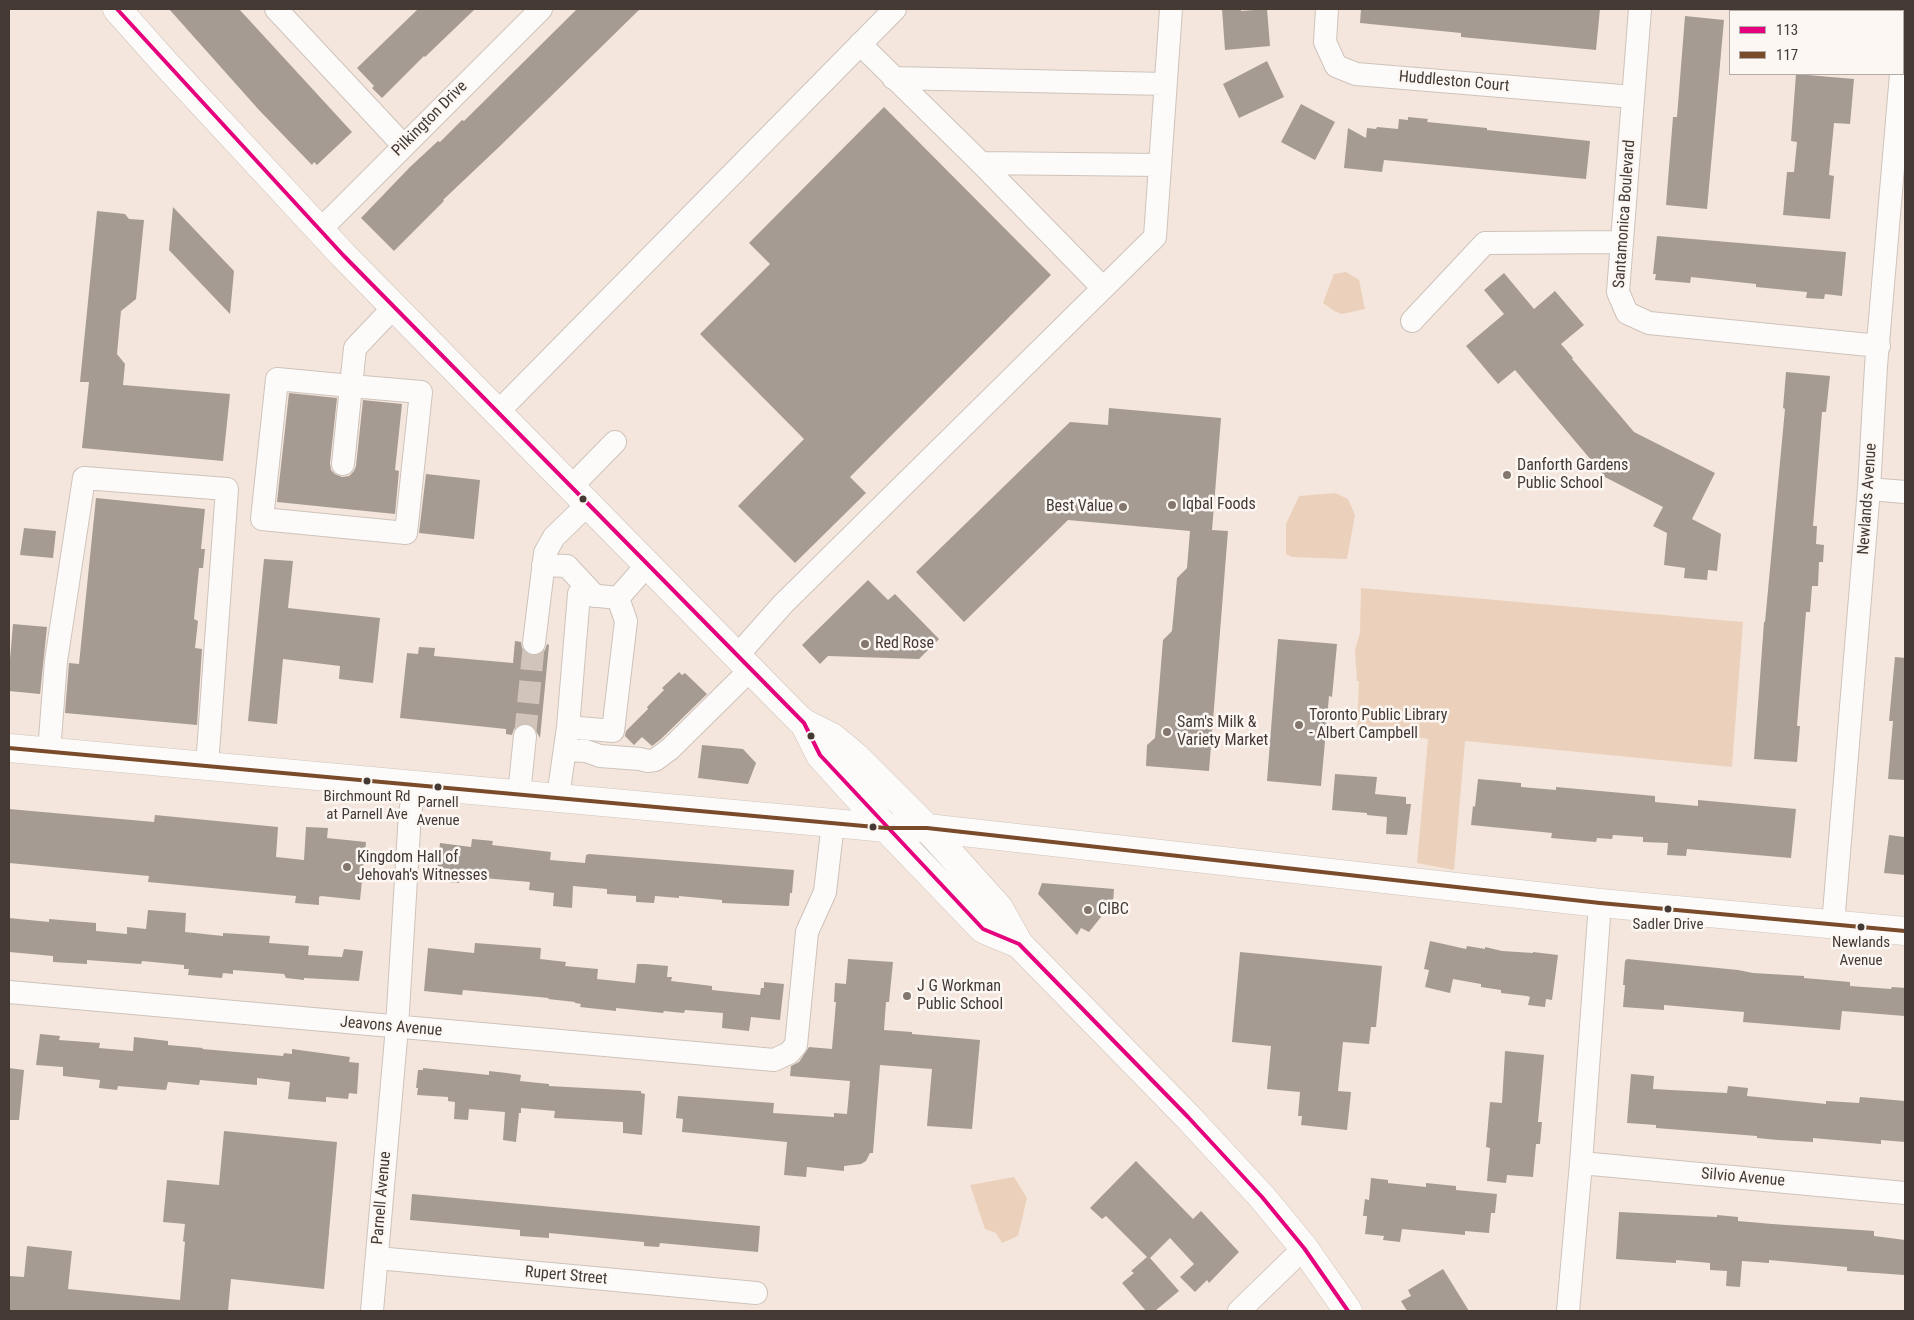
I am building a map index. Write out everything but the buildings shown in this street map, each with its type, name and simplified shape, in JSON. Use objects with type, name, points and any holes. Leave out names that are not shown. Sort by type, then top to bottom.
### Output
[{"type":"main road","points":[[118,9],[165,63],[320,230],[647,565],[804,723],[832,737],[927,828],[1000,908],[1019,944],[1188,1117],[1262,1197],[1304,1248],[1348,1311]]},
{"type":"main road","points":[[804,723],[820,755],[886,828],[983,929],[1019,944]]},
{"type":"main road","points":[[9,748],[558,797],[833,824],[886,828],[927,828],[1600,903],[1905,930]]},
{"type":"street","points":[[276,9],[403,145]]},
{"type":"street","name":"Pilkington Drive","points":[[320,230],[541,9]]},
{"type":"street","points":[[498,412],[895,9]]},
{"type":"street","points":[[576,750],[600,756],[647,761],[655,760],[670,749],[744,663],[783,604],[1155,237],[1171,9]]},
{"type":"street","name":"Huddleston Court","points":[[1327,9],[1325,42],[1336,66],[1356,74],[1633,96]]},
{"type":"street","name":"Santamonica Boulevard","points":[[1640,9],[1618,292],[1627,312],[1649,323],[1879,346]]},
{"type":"street","points":[[1904,30],[1905,15]]},
{"type":"street","points":[[860,44],[981,163],[1103,288]]},
{"type":"street","name":"Newlands Avenue","points":[[1833,925],[1869,489],[1900,75]]},
{"type":"street","points":[[893,78],[1165,84]]},
{"type":"street","points":[[981,163],[1160,165]]},
{"type":"street","points":[[1412,321],[1486,243],[1622,242]]},
{"type":"street","points":[[344,464],[355,348],[394,307]]},
{"type":"street","points":[[277,379],[351,386],[421,392],[406,533],[262,518],[277,379]]},
{"type":"street","points":[[534,643],[545,553],[615,442]]},
{"type":"street","points":[[49,752],[56,661],[84,478],[227,490],[207,766]]},
{"type":"street","points":[[1869,489],[1905,492]]},
{"type":"street","points":[[543,565],[566,566],[595,596]]},
{"type":"street","points":[[618,598],[647,565]]},
{"type":"street","points":[[558,797],[576,750],[568,727],[579,594],[618,598]]},
{"type":"street","points":[[568,727],[613,731],[626,621],[618,598]]},
{"type":"street","points":[[519,794],[525,736]]},
{"type":"street","name":"Parnell Avenue","points":[[372,1311],[397,1027],[410,813],[414,785]]},
{"type":"street","name":"Jeavons Avenue","points":[[9,992],[774,1060],[789,1054],[796,1045],[807,932],[825,892],[833,824]]},
{"type":"street","points":[[1568,1311],[1600,903]]},
{"type":"street","name":"Silvio Avenue","points":[[1581,1163],[1905,1193]]},
{"type":"street","points":[[1239,1311],[1304,1248]]},
{"type":"street","name":"Rupert Street","points":[[377,1258],[756,1293]]},
{"type":"shaded area","points":[[1346,272],[1359,280],[1365,309],[1342,314],[1323,303],[1334,274]]},
{"type":"shaded area","points":[[1335,493],[1348,499],[1355,515],[1347,559],[1292,557],[1286,554],[1286,524],[1299,496]]},
{"type":"shaded area","points":[[1361,588],[1743,622],[1732,767],[1465,741],[1454,870],[1417,863],[1428,739],[1357,729],[1359,681],[1357,681],[1355,650],[1360,633]]},
{"type":"shaded area","points":[[1014,1177],[1027,1198],[1018,1236],[1002,1243],[996,1233],[985,1229],[970,1185]]},
{"type":"tunnel","points":[[525,736],[534,643]]},
{"type":"transit line","name":"113","points":[[117,9],[343,255],[804,723],[820,755],[983,929],[1019,944],[1188,1117],[1262,1197],[1304,1248],[1348,1311]]},
{"type":"transit line","name":"117","points":[[9,748],[886,828],[927,828],[1600,903],[1905,931]]},
{"type":"place","name":"Danforth Gardens Public School","points":[[1507,475]]},
{"type":"place","name":"Iqbal Foods","points":[[1172,505]]},
{"type":"place","name":"Best Value","points":[[1123,507]]},
{"type":"place","name":"Red Rose","points":[[865,644]]},
{"type":"place","name":"Toronto Public Library - Albert Campbell","points":[[1299,725]]},
{"type":"place","name":"Sam's Milk & Variety Market","points":[[1167,732]]},
{"type":"place","name":"Birchmount Rd at Parnell Ave","points":[[367,781]]},
{"type":"place","name":"Parnell Avenue","points":[[438,787]]},
{"type":"place","name":"Kingdom Hall of Jehovah's Witnesses","points":[[347,867]]},
{"type":"place","name":"Sadler Drive","points":[[1668,909]]},
{"type":"place","name":"CIBC","points":[[1088,910]]},
{"type":"place","name":"Newlands Avenue","points":[[1861,927]]},
{"type":"place","name":"J G Workman Public School","points":[[907,996]]}]
